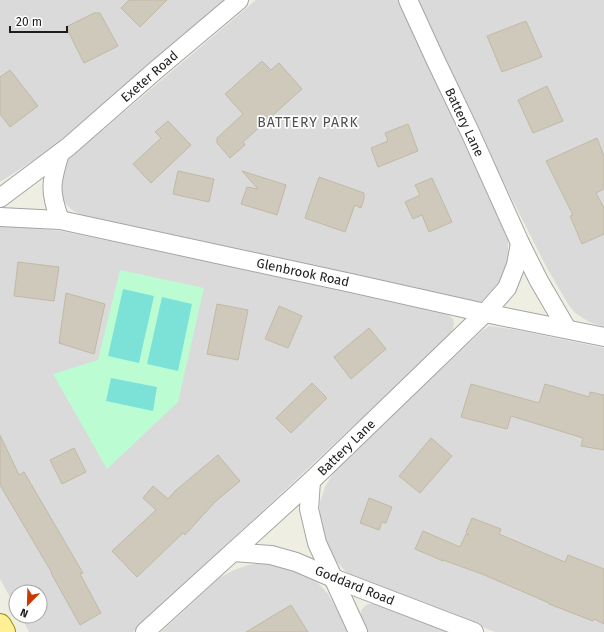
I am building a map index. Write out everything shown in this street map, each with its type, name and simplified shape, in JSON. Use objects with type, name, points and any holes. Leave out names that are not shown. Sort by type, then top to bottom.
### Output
[{"type":"main road","points":[[0,625],[4,632]]},
{"type":"street","name":"Exeter Road","points":[[0,198],[60,153],[240,0]]},
{"type":"street","name":"Battery Lane","points":[[408,0],[538,281],[567,329]]},
{"type":"street","name":"Exeter Road","points":[[60,153],[52,176],[51,189],[60,220]]},
{"type":"street","name":"Glenbrook Road","points":[[0,217],[60,220],[485,313],[604,337]]},
{"type":"street","name":"Battery Lane","points":[[145,632],[311,480],[485,313],[507,288],[516,265],[520,243]]},
{"type":"street","points":[[311,480],[309,509],[317,543],[358,632]]},
{"type":"street","name":"Goddard Road","points":[[234,552],[272,555],[296,562],[474,632]]},
{"type":"shaded area","points":[[0,0],[229,0],[45,153],[0,182]]},
{"type":"shaded area","points":[[256,0],[398,0],[505,228],[508,239],[508,262],[498,288],[483,303],[83,216],[72,210],[65,203],[59,187],[65,163]]},
{"type":"shaded area","points":[[418,0],[604,0],[604,327],[589,322],[575,313],[547,268],[489,154]]},
{"type":"shaded area","points":[[0,225],[61,231],[444,314],[453,319],[454,324],[452,331],[441,344],[133,632],[29,632],[25,624],[48,624],[48,584],[8,584],[8,594],[0,579]]},
{"type":"shaded area","points":[[123,289],[154,296],[139,363],[108,356]]},
{"type":"shaded area","points":[[162,297],[192,304],[178,371],[147,364]]},
{"type":"shaded area","points":[[489,326],[512,329],[604,348],[604,632],[495,632],[361,580],[346,572],[336,561],[327,547],[319,519],[320,502],[325,487],[334,472],[351,453]]},
{"type":"shaded area","points":[[111,378],[157,387],[153,411],[106,401]]},
{"type":"shaded area","points":[[264,563],[279,565],[306,575],[318,583],[328,594],[350,632],[161,632],[219,578],[248,565]]},
{"type":"shaded area","points":[[368,604],[374,604],[448,632],[368,632],[361,616],[361,611]]},
{"type":"green space","points":[[120,270],[204,288],[178,402],[107,469],[53,374],[98,360]]},
{"type":"building","points":[[129,0],[167,0],[140,27],[121,8]]},
{"type":"building","points":[[94,13],[100,13],[118,46],[84,63],[66,27]]},
{"type":"building","points":[[526,21],[542,57],[502,72],[487,36]]},
{"type":"building","points":[[262,61],[271,70],[279,63],[302,89],[243,142],[245,145],[230,158],[217,143],[217,138],[243,114],[225,94]]},
{"type":"building","points":[[10,70],[38,106],[10,127],[0,114],[0,77]]},
{"type":"building","points":[[547,86],[563,121],[533,133],[518,100]]},
{"type":"building","points":[[168,121],[191,145],[151,183],[133,164],[161,138],[155,132]]},
{"type":"building","points":[[408,124],[418,151],[378,167],[371,148],[388,141],[385,133]]},
{"type":"building","points":[[597,138],[604,156],[604,189],[596,193],[604,208],[604,234],[582,244],[570,216],[573,215],[546,161]]},
{"type":"building","points":[[178,171],[214,179],[209,202],[173,194]]},
{"type":"building","points":[[242,171],[286,185],[277,215],[241,204],[247,187],[258,189]]},
{"type":"building","points":[[319,177],[364,193],[361,208],[355,205],[345,232],[305,218]]},
{"type":"building","points":[[432,178],[452,222],[429,232],[422,215],[413,219],[405,202],[420,195],[415,185]]},
{"type":"building","points":[[18,262],[59,267],[54,301],[14,296]]},
{"type":"building","points":[[66,293],[105,304],[94,354],[59,343]]},
{"type":"building","points":[[217,304],[248,310],[238,360],[207,354]]},
{"type":"building","points":[[279,306],[302,316],[288,348],[265,339]]},
{"type":"building","points":[[369,328],[386,349],[351,379],[334,357]]},
{"type":"building","points":[[312,383],[327,398],[291,433],[276,418]]},
{"type":"building","points":[[471,384],[539,403],[545,384],[589,397],[590,392],[604,395],[604,450],[581,446],[583,438],[511,416],[507,429],[461,417]]},
{"type":"building","points":[[0,435],[19,475],[24,472],[83,573],[80,574],[101,613],[80,625],[52,573],[0,485]]},
{"type":"building","points":[[431,438],[452,456],[420,493],[399,476]]},
{"type":"building","points":[[74,448],[86,472],[62,484],[50,460]]},
{"type":"building","points":[[218,455],[240,481],[215,502],[185,535],[183,533],[137,577],[112,551],[156,510],[143,498],[153,486],[168,499],[175,491]]},
{"type":"building","points":[[369,498],[392,507],[386,523],[382,522],[379,530],[360,523]]},
{"type":"building","points":[[472,518],[501,529],[499,534],[565,562],[568,555],[604,569],[604,624],[594,619],[593,621],[549,604],[482,574],[443,561],[415,549],[423,531],[460,547],[466,534],[469,535],[466,532]]},
{"type":"building","points":[[291,605],[308,632],[246,632]]},
{"type":"district","name":"BATTERY PARK","points":[[308,122]]}]
